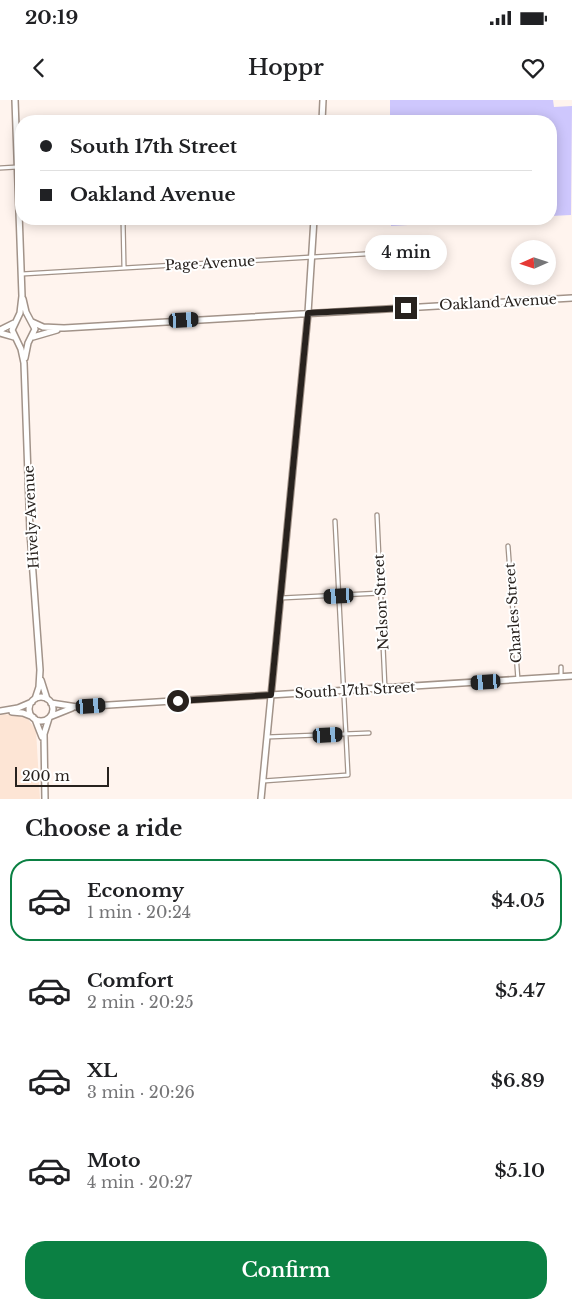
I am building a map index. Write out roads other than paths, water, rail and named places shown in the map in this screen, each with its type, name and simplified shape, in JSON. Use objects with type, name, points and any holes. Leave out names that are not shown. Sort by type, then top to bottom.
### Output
[{"type":"street","points":[[15,100],[16,115]]},
{"type":"street","points":[[322,115],[323,100]]},
{"type":"street","points":[[0,168],[15,167]]},
{"type":"street","points":[[20,225],[22,296]]},
{"type":"street","points":[[123,225],[124,267]]},
{"type":"street","points":[[261,799],[308,313],[314,225]]},
{"type":"street","name":"Page Avenue","points":[[21,274],[398,252]]},
{"type":"street","name":"Hively Avenue","points":[[22,296],[35,330],[24,363]]},
{"type":"street","name":"Hively Avenue","points":[[22,296],[20,313],[12,330],[24,363],[31,541],[40,670],[38,691],[34,701]]},
{"type":"street","name":"Oakland Avenue","points":[[31,322],[44,327],[64,328],[572,298]]},
{"type":"street","points":[[0,332],[23,318],[31,322]]},
{"type":"street","name":"Oakland Avenue","points":[[32,338],[64,328]]},
{"type":"street","points":[[0,332],[23,342],[32,338]]},
{"type":"street","name":"Nelson Street","points":[[377,515],[385,688]]},
{"type":"street","points":[[263,781],[348,775],[335,521]]},
{"type":"street","name":"Charles Street","points":[[508,546],[518,680]]},
{"type":"street","points":[[280,598],[381,593]]},
{"type":"street","points":[[561,667],[561,677]]},
{"type":"street","name":"Hively Avenue","points":[[40,670],[49,701]]},
{"type":"street","name":"South 17th Street","points":[[77,707],[572,676]]},
{"type":"street","points":[[34,701],[30,711],[43,746]]},
{"type":"street","points":[[1,711],[18,708],[34,701],[49,701],[77,707]]},
{"type":"street","points":[[44,799],[44,729],[53,710],[49,701]]},
{"type":"street","points":[[1,711],[23,712],[43,721],[62,710],[77,707]]},
{"type":"street","points":[[267,737],[369,733]]}]
